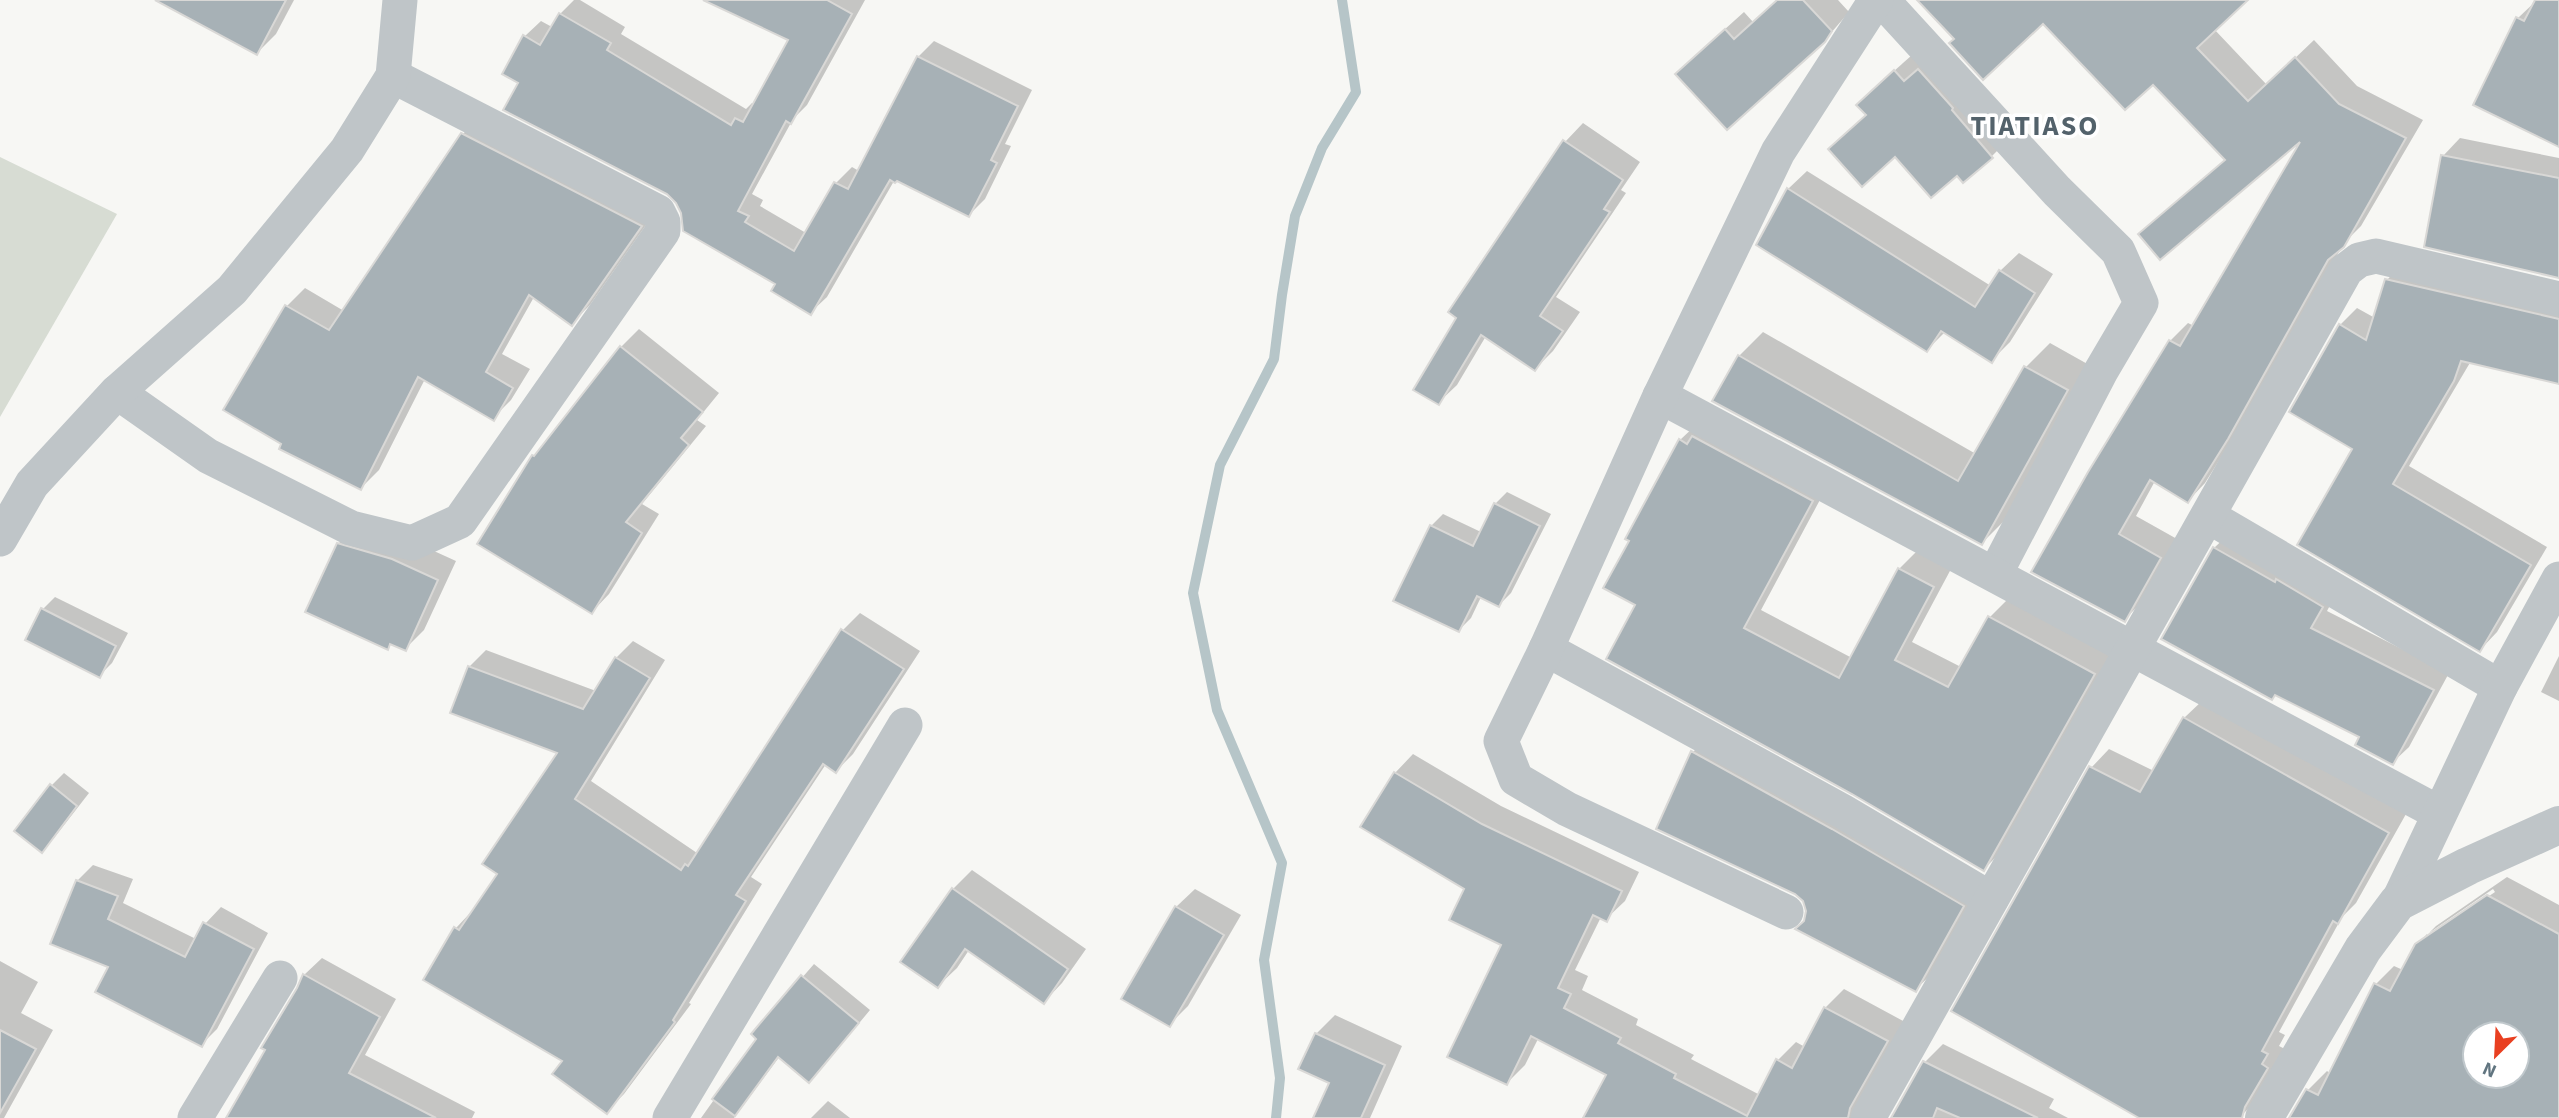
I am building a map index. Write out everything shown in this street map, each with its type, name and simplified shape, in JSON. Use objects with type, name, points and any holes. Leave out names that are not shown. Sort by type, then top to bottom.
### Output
[{"type":"street","points":[[0,539],[32,484],[117,392],[232,290],[347,150],[393,76],[400,0]]},
{"type":"street","points":[[1786,912],[1567,809],[1516,779],[1501,741],[1546,649],[1660,396],[1777,152],[1877,0]]},
{"type":"street","points":[[1882,0],[2057,191],[2118,251],[2141,303],[2101,371],[1995,574]]},
{"type":"street","points":[[117,392],[208,456],[351,528],[412,543],[460,521],[663,232],[663,222],[658,212],[393,76]]},
{"type":"street","points":[[1868,1118],[2346,270],[2359,260],[2376,256],[2559,299]]},
{"type":"street","points":[[1660,396],[2439,813]]},
{"type":"street","points":[[2208,516],[2500,687]]},
{"type":"street","points":[[2264,1118],[2363,949],[2398,902],[2500,687],[2559,579]]},
{"type":"street","points":[[1546,649],[1831,804],[1991,899]]},
{"type":"street","points":[[670,1118],[905,725]]},
{"type":"street","points":[[2398,902],[2468,866],[2559,825]]},
{"type":"street","points":[[195,1118],[280,978]]},
{"type":"shaded area","points":[[0,157],[117,214],[0,417]]},
{"type":"building","points":[[155,0],[286,0],[257,55]]},
{"type":"building","points":[[703,0],[827,0],[852,14],[791,124],[786,121],[738,211],[749,216],[745,222],[794,251],[834,182],[848,189],[917,56],[1018,106],[991,160],[997,163],[969,217],[890,180],[811,315],[771,291],[775,284],[683,231],[681,213],[667,194],[503,110],[518,83],[502,74],[523,35],[540,45],[559,13],[611,43],[607,50],[731,125],[735,118],[743,122],[788,40]]},
{"type":"building","points":[[1777,0],[1803,0],[1832,31],[1825,42],[1727,130],[1675,74],[1725,29],[1734,39]]},
{"type":"building","points":[[1917,0],[2248,0],[2197,48],[2248,101],[2295,57],[2339,104],[2406,138],[2344,247],[2328,260],[2228,439],[2188,503],[2150,480],[2119,534],[2161,558],[2125,622],[2031,572],[2088,472],[2169,340],[2180,346],[2300,142],[2160,260],[2138,234],[2225,160],[2153,85],[2125,110],[2043,24],[1983,80],[1949,43],[1954,39]]},
{"type":"building","points":[[2535,0],[2559,0],[2559,147],[2473,105],[2516,17],[2524,21]]},
{"type":"building","points":[[1918,69],[1993,158],[1963,183],[1957,176],[1931,198],[1895,157],[1862,187],[1828,149],[1866,115],[1856,105],[1894,70],[1904,81]]},
{"type":"building","points":[[461,133],[642,226],[572,326],[529,295],[486,372],[513,388],[494,421],[418,377],[361,490],[279,449],[281,444],[223,410],[285,305],[329,330]]},
{"type":"building","points":[[1563,140],[1623,180],[1604,209],[1610,212],[1540,316],[1563,331],[1535,371],[1481,335],[1439,405],[1413,390],[1456,318],[1448,312]]},
{"type":"building","points":[[2441,155],[2559,178],[2559,278],[2424,247]]},
{"type":"building","points":[[1787,188],[1975,307],[1999,270],[2035,293],[1992,363],[1941,331],[1927,352],[1756,245]]},
{"type":"building","points":[[2385,279],[2559,319],[2559,384],[2461,361],[2454,381],[2393,484],[2531,565],[2480,652],[2297,545],[2352,449],[2289,412],[2339,324],[2366,340]]},
{"type":"building","points":[[620,346],[703,412],[681,438],[689,445],[626,522],[642,533],[592,614],[477,544],[532,455],[534,456]]},
{"type":"building","points":[[1738,355],[1958,481],[2024,366],[2068,390],[1982,545],[1712,401]]},
{"type":"building","points":[[1692,436],[1813,501],[1744,628],[1839,678],[1898,568],[1934,587],[1895,660],[1948,687],[1988,616],[2095,674],[1984,871],[1852,794],[1606,659],[1635,605],[1603,588],[1629,541],[1625,539],[1679,439],[1687,444]]},
{"type":"building","points":[[1494,503],[1540,526],[1499,607],[1477,596],[1459,632],[1393,601],[1430,525],[1473,546]]},
{"type":"building","points":[[337,543],[392,559],[438,580],[406,651],[390,644],[388,650],[305,612]]},
{"type":"building","points":[[2213,547],[2323,607],[2311,628],[2434,690],[2393,765],[2355,745],[2359,737],[2275,695],[2272,700],[2161,639]]},
{"type":"building","points":[[41,608],[116,646],[100,678],[25,640]]},
{"type":"building","points":[[841,629],[904,669],[836,773],[823,764],[736,895],[746,901],[673,1020],[675,1022],[607,1114],[552,1074],[562,1061],[423,980],[454,927],[459,930],[497,874],[482,864],[557,753],[450,713],[468,666],[583,709],[615,657],[650,678],[575,799],[681,870],[685,864],[688,866]]},
{"type":"building","points":[[2183,717],[2389,833],[2338,924],[2333,921],[2262,1051],[2268,1054],[2262,1064],[2268,1068],[2245,1107],[2242,1118],[2139,1118],[1951,1011],[2089,766],[2140,792]]},
{"type":"building","points":[[1691,751],[1964,906],[1916,992],[1795,929],[1804,921],[1806,911],[1803,901],[1795,894],[1656,829]]},
{"type":"building","points":[[1394,772],[1482,824],[1622,891],[1607,922],[1593,915],[1558,988],[1571,994],[1564,1008],[1621,1038],[1618,1043],[1676,1074],[1674,1078],[1747,1116],[1776,1059],[1792,1068],[1824,1007],[1888,1041],[1850,1108],[1848,1118],[1583,1118],[1606,1075],[1531,1036],[1507,1085],[1447,1057],[1501,945],[1449,920],[1464,889],[1360,827]]},
{"type":"building","points":[[50,784],[77,806],[42,853],[14,831]]},
{"type":"building","points":[[76,880],[118,896],[108,919],[185,957],[203,922],[254,949],[202,1047],[95,992],[108,967],[50,944]]},
{"type":"building","points":[[952,888],[1068,969],[1044,1004],[965,949],[938,988],[900,962]]},
{"type":"building","points":[[2487,895],[2559,934],[2559,1118],[2289,1118],[2306,1089],[2318,1095],[2374,983],[2390,991],[2415,944]]},
{"type":"building","points":[[1175,906],[1224,935],[1170,1027],[1121,999]]},
{"type":"building","points":[[303,974],[380,1017],[349,1073],[436,1118],[226,1118],[265,1050],[261,1048]]},
{"type":"building","points":[[801,975],[859,1023],[809,1083],[778,1057],[735,1116],[712,1099],[756,1039],[751,1034]]},
{"type":"building","points":[[0,1030],[36,1049],[0,1113]]},
{"type":"building","points":[[1315,1033],[1385,1065],[1361,1118],[1313,1118],[1329,1083],[1298,1069]]},
{"type":"building","points":[[1923,1061],[2038,1118],[1960,1118],[1937,1108],[1933,1118],[1891,1118]]},
{"type":"waterway","points":[[1276,1118],[1280,1078],[1264,960],[1282,863],[1217,710],[1193,593],[1220,465],[1274,359],[1295,216],[1322,148],[1356,92],[1342,0]]},
{"type":"district","name":"TIATIASO","points":[[2035,126]]}]
